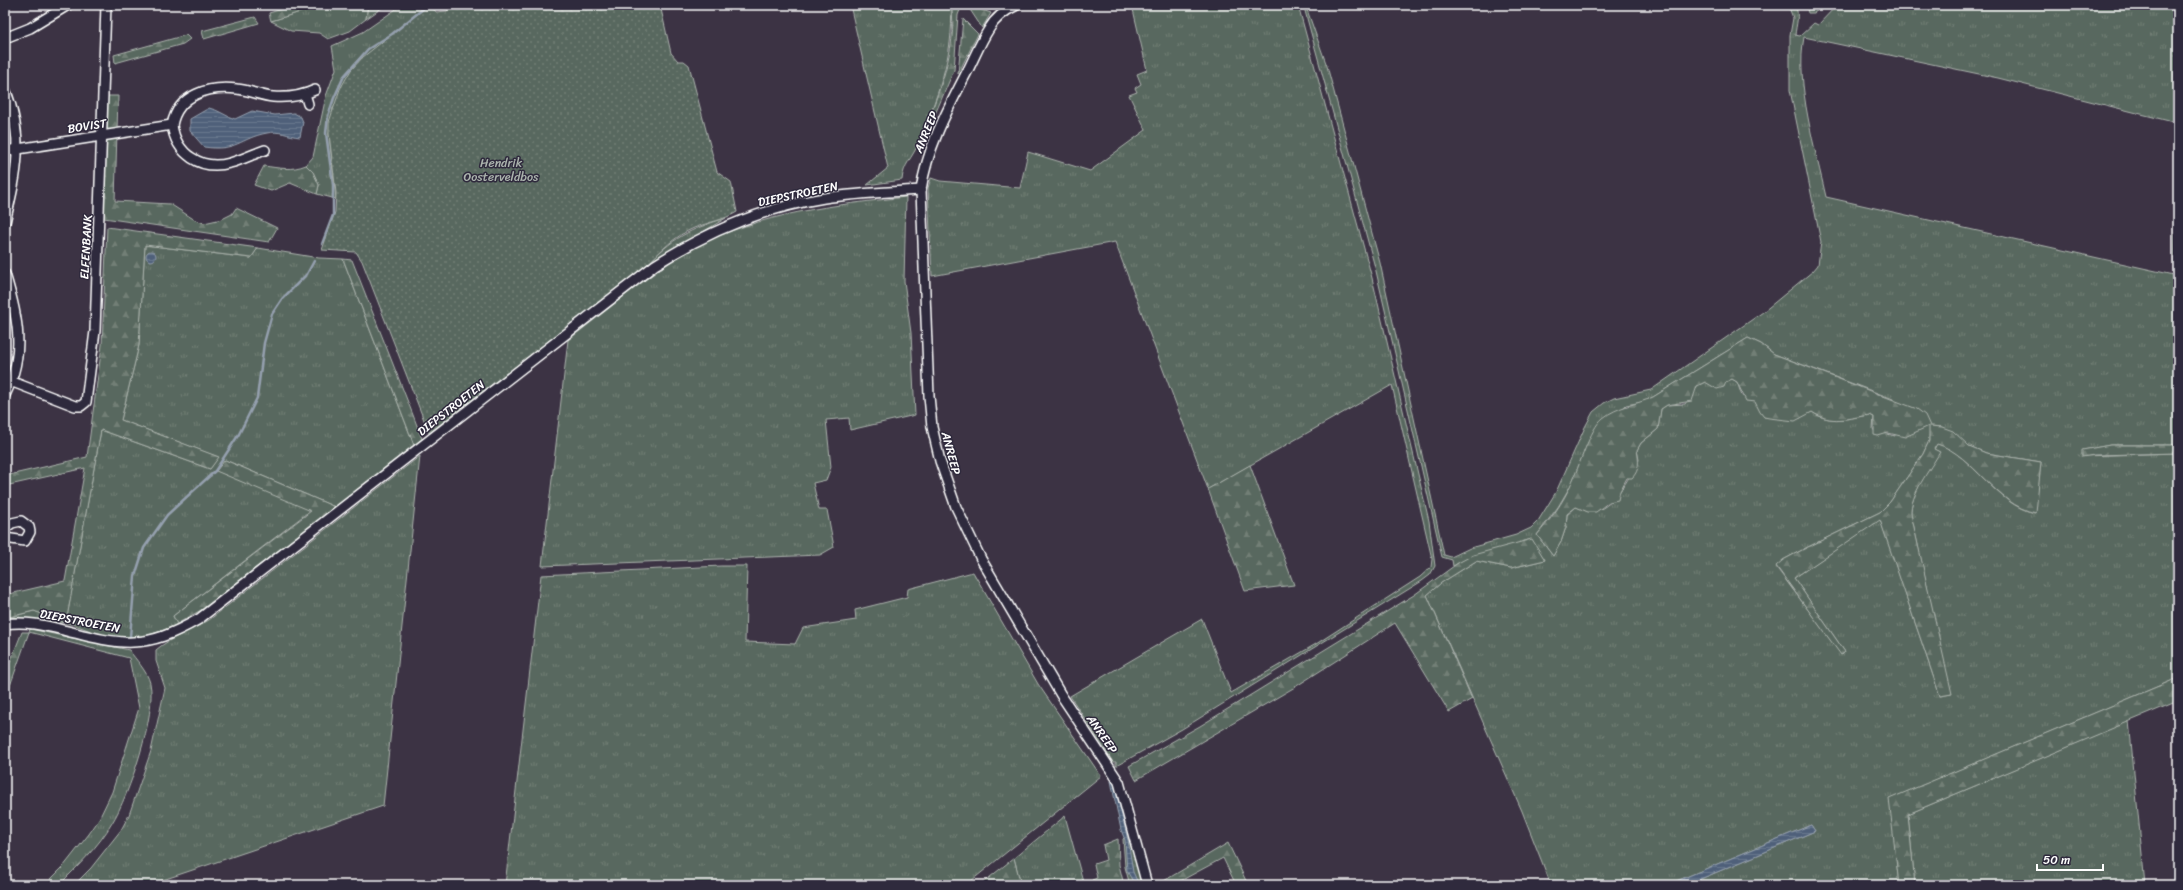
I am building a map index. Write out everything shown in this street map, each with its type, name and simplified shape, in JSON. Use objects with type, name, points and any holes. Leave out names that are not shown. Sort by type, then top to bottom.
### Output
[{"type":"street","points":[[5,38],[30,28],[68,5]]},
{"type":"street","name":"ELFENBANK","points":[[8,380],[75,406],[81,406],[86,402],[95,331],[106,5]]},
{"type":"street","name":"ANREEP","points":[[1017,5],[1002,13],[985,35],[929,154],[921,190],[929,396],[932,427],[944,476],[956,507],[981,559],[1061,695],[1119,782],[1147,885]]},
{"type":"street","points":[[5,89],[16,126],[18,149],[14,187],[5,222]]},
{"type":"street","points":[[265,150],[230,163],[218,165],[203,162],[188,156],[178,147],[174,136],[172,125],[174,113],[189,98],[218,89],[238,89],[273,97],[305,94],[315,90]]},
{"type":"street","points":[[305,94],[308,104]]},
{"type":"street","name":"BOVIST","points":[[5,151],[172,125]]},
{"type":"street","name":"DIEPSTROETEN","points":[[5,624],[21,623],[46,626],[94,638],[128,642],[153,641],[178,631],[199,619],[655,265],[686,246],[729,225],[780,208],[850,195],[921,190]]},
{"type":"street","points":[[5,274],[16,310],[19,332],[17,353],[8,380],[5,395]]},
{"type":"street","points":[[5,528],[12,523],[21,522],[29,527],[30,532],[25,541],[5,538]]},
{"type":"green space","points":[[295,5],[323,5],[271,21],[269,13]]},
{"type":"green space","points":[[323,5],[368,5],[366,19],[350,31],[328,39],[319,33],[291,31],[271,21]]},
{"type":"green space","points":[[368,5],[386,5],[366,19]]},
{"type":"green space","points":[[402,5],[429,5],[401,29],[333,108],[329,134],[336,199],[317,194],[319,185],[313,172],[306,165],[313,157],[326,96],[336,69],[332,46],[363,32]]},
{"type":"green space","name":"Hendrik Oosterveldbos","points":[[429,5],[431,5],[436,12],[447,11],[452,5],[660,5],[671,53],[678,61],[684,61],[689,65],[717,172],[731,182],[737,212],[722,219],[687,231],[674,240],[662,249],[646,266],[429,433],[362,261],[356,252],[322,250],[335,212],[336,193],[329,122],[340,89],[351,70],[363,57]]},
{"type":"green space","points":[[850,5],[951,5],[950,42],[943,77],[916,149],[904,170],[902,180],[867,185],[888,168]]},
{"type":"green space","points":[[951,5],[957,5],[960,10],[958,15],[954,70],[920,149],[917,147],[937,96],[948,58],[952,39],[953,22]]},
{"type":"green space","points":[[967,5],[991,13],[982,28]]},
{"type":"green space","points":[[1132,5],[1281,5],[1297,10],[1296,5],[1298,5],[1372,278],[1429,521],[1435,566],[1430,575],[1422,581],[1182,729],[1116,766],[1116,762],[1113,762],[1070,696],[1202,619],[1231,693],[1316,644],[1420,577],[1431,567],[1432,559],[1392,385],[1208,489],[1115,242],[932,276],[928,188],[931,178],[940,181],[1020,188],[1028,152],[1090,171],[1146,130],[1129,95],[1137,92],[1135,88],[1141,84],[1137,74],[1147,70]]},
{"type":"green space","points":[[1788,5],[1795,5],[1797,20],[1795,35],[1800,36],[1814,23],[1818,25],[1837,5],[2178,5],[2178,445],[2110,445],[2083,450],[2082,456],[2178,453],[2178,678],[1890,799],[1899,885],[1686,885],[1815,831],[1811,825],[1667,885],[1551,885],[1522,811],[1427,595],[1441,583],[1476,561],[1511,568],[1545,560],[1531,539],[1453,566],[1452,560],[1442,557],[1376,271],[1305,11],[1306,7],[1327,66],[1380,263],[1444,555],[1451,557],[1470,548],[1516,535],[1531,528],[1538,521],[1556,492],[1593,412],[1604,403],[1614,398],[1651,390],[1763,312],[1813,271],[1818,265],[1821,242],[1790,90],[1790,35],[1793,18]],"holes":[[[1804,37],[1998,78],[2177,123],[2174,275],[1826,197],[1804,96],[1802,75]],[[1748,338],[1761,344],[1774,354],[1893,399],[1895,436],[1884,433],[1878,436],[1873,429],[1874,417],[1870,415],[1840,420],[1826,418],[1812,412],[1805,414],[1801,418],[1764,417],[1755,402],[1742,396],[1737,382],[1732,379],[1714,386],[1705,382],[1697,386],[1685,404],[1667,405],[1661,409],[1658,429],[1641,443],[1637,450],[1639,460],[1625,484],[1606,506],[1599,510],[1590,512],[1576,507],[1567,515],[1566,527],[1561,542],[1553,556],[1537,535],[1558,507],[1571,485],[1588,442],[1626,405],[1642,402],[1653,397]],[[1930,426],[1942,427],[1969,446],[1986,453],[2041,462],[2035,513],[2008,501],[1962,458],[1950,449],[1937,443],[1934,449],[1939,452],[1917,490],[1911,514],[1951,694],[1940,696],[1880,519],[1794,578],[1845,652],[1842,655],[1776,567],[1783,560],[1880,512],[1890,502],[1923,454],[1929,441]]]},
{"type":"green space","points":[[1806,5],[1825,5],[1814,13],[1808,13]]},
{"type":"green space","points":[[255,17],[259,23],[204,39],[202,31]]},
{"type":"green space","points":[[963,19],[978,34],[958,74]]},
{"type":"green space","points":[[186,35],[190,39],[183,44],[115,63],[114,55]]},
{"type":"green space","points":[[107,96],[118,96],[115,201],[170,204],[195,220],[204,223],[222,219],[232,214],[236,208],[277,228],[269,242],[104,218]]},
{"type":"green space","points":[[306,165],[313,172],[319,185],[317,194],[290,183],[271,191],[254,185],[264,166],[291,168]]},
{"type":"green space","points":[[906,197],[904,281],[911,333],[915,415],[850,430],[849,418],[826,420],[831,467],[826,480],[813,483],[819,510],[827,510],[834,547],[820,555],[542,566],[568,340],[663,267],[695,247],[720,235],[772,218],[798,212],[852,203]]},
{"type":"green space","points":[[726,218],[646,266],[655,256],[673,241],[702,226]]},
{"type":"green space","points":[[107,227],[258,248],[251,258],[145,245],[139,345],[121,420],[219,457],[210,469],[101,430],[66,623],[34,611],[5,618],[5,595],[65,581],[85,468],[5,486],[5,476],[87,457],[102,345]]},
{"type":"green space","points":[[145,245],[251,258],[258,248],[319,258],[343,259],[414,445],[335,507],[225,460],[217,471],[311,510],[173,616],[177,624],[168,628],[148,635],[127,638],[107,636],[69,624],[10,617],[34,611],[66,622],[101,430],[210,469],[218,457],[121,420],[139,345]]},
{"type":"green space","points":[[343,259],[352,260],[413,415],[422,439],[414,445]]},
{"type":"green space","points":[[1748,338],[1761,344],[1774,354],[1917,409],[1925,415],[1930,426],[1942,427],[1953,431],[1969,446],[1986,453],[2041,462],[2036,513],[2021,508],[2008,500],[1996,491],[1962,458],[1937,444],[1934,449],[1940,452],[1917,490],[1911,514],[1952,694],[1940,696],[1880,520],[1794,578],[1845,652],[1841,655],[1776,566],[1783,560],[1806,548],[1880,512],[1890,502],[1923,454],[1929,441],[1929,426],[1905,437],[1888,433],[1878,436],[1874,435],[1874,417],[1870,415],[1840,420],[1819,416],[1812,412],[1795,421],[1769,418],[1764,417],[1755,402],[1746,401],[1737,382],[1732,379],[1726,382],[1724,387],[1717,389],[1705,382],[1697,386],[1692,401],[1667,405],[1661,409],[1658,429],[1641,443],[1637,450],[1638,469],[1632,478],[1627,478],[1620,491],[1618,500],[1609,502],[1596,512],[1588,512],[1576,507],[1567,514],[1566,527],[1561,542],[1553,556],[1537,535],[1560,505],[1568,491],[1589,439],[1598,423],[1603,418],[1621,408],[1653,397]]},
{"type":"green space","points":[[2110,445],[2178,445],[2178,453],[2094,455],[2082,457],[2082,450]]},
{"type":"green space","points":[[420,456],[383,806],[148,885],[74,885],[91,868],[121,830],[129,815],[151,751],[165,688],[156,661],[156,650],[174,638],[209,620]]},
{"type":"green space","points":[[225,460],[335,507],[201,610],[177,624],[173,616],[311,511],[216,471]]},
{"type":"green space","points":[[1250,465],[1294,585],[1245,591],[1208,489]]},
{"type":"green space","points":[[1532,539],[1545,560],[1511,568],[1476,561],[1441,583],[1427,595],[1472,699],[1449,712],[1395,623],[1295,687],[1136,780],[1129,766],[1200,726],[1414,595],[1458,563],[1473,555]]},
{"type":"green space","points":[[747,566],[745,642],[795,644],[803,628],[856,620],[855,610],[907,597],[908,589],[973,572],[1038,684],[1101,776],[966,885],[505,885],[541,575]]},
{"type":"green space","points":[[30,629],[129,650],[144,670],[150,683],[151,697],[146,733],[133,775],[119,810],[95,848],[59,885],[45,885],[63,867],[98,821],[112,792],[139,708],[129,658],[29,632]]},
{"type":"green space","points":[[22,632],[29,632],[5,700],[5,675]]},
{"type":"green space","points":[[2178,678],[2178,701],[1908,814],[1915,885],[1899,885],[1889,799]]},
{"type":"green space","points":[[2129,721],[2145,885],[1915,885],[1908,814]]},
{"type":"green space","points":[[1065,816],[1084,885],[1021,885],[1014,858]]},
{"type":"green space","points":[[1129,833],[1143,885],[1130,885],[1125,867],[1123,839]]},
{"type":"green space","points":[[1118,839],[1119,865],[1124,885],[1094,885],[1092,880],[1097,878],[1094,864],[1106,860],[1103,845]]},
{"type":"green space","points":[[1228,843],[1248,885],[1236,885],[1223,858],[1173,885],[1157,885]]},
{"type":"green space","points":[[1014,858],[1021,885],[980,885]]},
{"type":"water","points":[[209,108],[235,119],[252,111],[275,115],[294,113],[301,117],[303,122],[300,137],[271,132],[258,135],[224,148],[204,147],[190,131],[190,119]]},
{"type":"water","points":[[149,251],[153,251],[155,252],[155,260],[149,261],[146,258],[146,254]]},
{"type":"water","points":[[1113,779],[1128,840],[1133,872],[1139,885],[1135,885],[1127,871],[1125,840],[1121,830],[1111,781]]},
{"type":"water","points":[[1811,825],[1815,831],[1686,885],[1667,885]]},
{"type":"waterway","points":[[322,244],[333,215],[333,185],[326,133],[328,116],[334,98],[344,76],[368,49],[392,34],[424,8]]},
{"type":"waterway","points":[[130,637],[135,576],[144,548],[167,515],[215,471],[239,434],[257,398],[264,343],[272,314],[282,299],[307,274],[314,261]]}]
